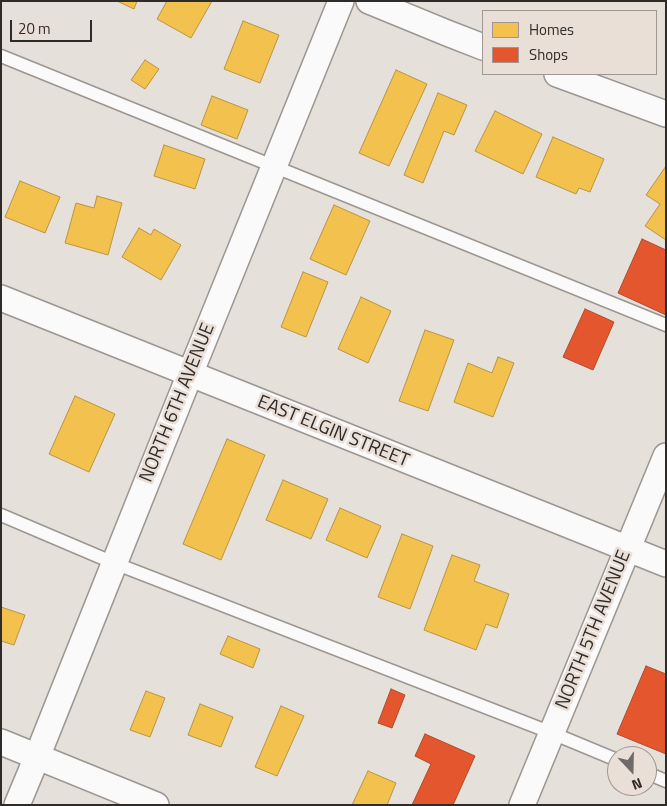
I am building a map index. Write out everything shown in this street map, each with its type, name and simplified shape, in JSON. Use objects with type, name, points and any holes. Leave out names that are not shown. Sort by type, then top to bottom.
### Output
[{"type":"street","name":"NORTH 6TH AVENUE","points":[[17,805],[340,1]]},
{"type":"street","points":[[369,1],[482,47]]},
{"type":"street","points":[[560,75],[666,114]]},
{"type":"street","name":"EAST ELGIN STREET","points":[[1,298],[666,564]]},
{"type":"street","name":"NORTH 5TH AVENUE","points":[[522,805],[666,456]]},
{"type":"street","points":[[1,742],[156,805]]},
{"type":"lane","points":[[1,56],[666,325]]},
{"type":"lane","points":[[1,515],[114,563],[607,756]]},
{"type":"building: Homes","points":[[117,1],[137,1],[134,9]]},
{"type":"building: Homes","points":[[167,1],[212,1],[191,38],[157,19]]},
{"type":"building: Homes","points":[[243,21],[279,35],[260,83],[224,69]]},
{"type":"building: Homes","points":[[145,60],[159,69],[145,89],[131,80]]},
{"type":"building: Homes","points":[[396,70],[427,84],[389,166],[359,153]]},
{"type":"building: Homes","points":[[438,93],[467,105],[454,135],[444,131],[423,183],[404,175]]},
{"type":"building: Homes","points":[[212,96],[248,110],[237,139],[201,125]]},
{"type":"building: Homes","points":[[495,111],[542,134],[523,174],[475,151]]},
{"type":"building: Homes","points":[[553,137],[604,159],[590,192],[579,188],[576,194],[536,177]]},
{"type":"building: Homes","points":[[164,145],[205,159],[195,189],[154,176]]},
{"type":"building: Homes","points":[[666,166],[666,240],[645,226],[660,204],[646,195]]},
{"type":"building: Homes","points":[[20,181],[60,197],[45,233],[5,217]]},
{"type":"building: Homes","points":[[97,196],[122,203],[108,255],[65,243],[76,203],[94,208]]},
{"type":"building: Homes","points":[[334,205],[370,221],[346,275],[310,259]]},
{"type":"building: Homes","points":[[139,228],[151,235],[154,229],[181,245],[161,280],[122,257]]},
{"type":"building: Homes","points":[[303,272],[328,282],[306,337],[281,327]]},
{"type":"building: Homes","points":[[361,297],[391,311],[368,363],[338,349]]},
{"type":"building: Homes","points":[[425,330],[454,340],[428,411],[399,401]]},
{"type":"building: Homes","points":[[498,357],[514,363],[493,417],[454,402],[468,363],[492,373]]},
{"type":"building: Homes","points":[[75,396],[115,414],[89,472],[49,454]]},
{"type":"building: Homes","points":[[227,439],[265,455],[221,560],[183,544]]},
{"type":"building: Homes","points":[[283,480],[328,499],[311,539],[266,520]]},
{"type":"building: Homes","points":[[340,508],[381,526],[367,558],[326,540]]},
{"type":"building: Homes","points":[[402,534],[433,546],[410,609],[378,597]]},
{"type":"building: Homes","points":[[452,555],[480,565],[474,581],[509,594],[497,628],[486,624],[476,650],[424,630]]},
{"type":"building: Homes","points":[[1,607],[25,615],[14,645],[1,641]]},
{"type":"building: Homes","points":[[228,636],[260,649],[253,668],[220,654]]},
{"type":"building: Homes","points":[[146,691],[165,698],[150,737],[130,730]]},
{"type":"building: Homes","points":[[200,704],[233,717],[221,747],[188,735]]},
{"type":"building: Homes","points":[[281,706],[304,716],[277,776],[255,767]]},
{"type":"building: Homes","points":[[368,771],[396,783],[387,805],[352,805]]},
{"type":"building: Shops","points":[[642,239],[666,250],[666,315],[618,293]]},
{"type":"building: Shops","points":[[585,309],[614,322],[593,370],[563,357]]},
{"type":"building: Shops","points":[[646,666],[666,674],[666,754],[657,750],[657,746],[646,746],[617,734]]},
{"type":"building: Shops","points":[[391,689],[405,695],[392,728],[378,723]]},
{"type":"building: Shops","points":[[425,734],[475,756],[453,805],[412,805],[431,764],[415,756]]}]
